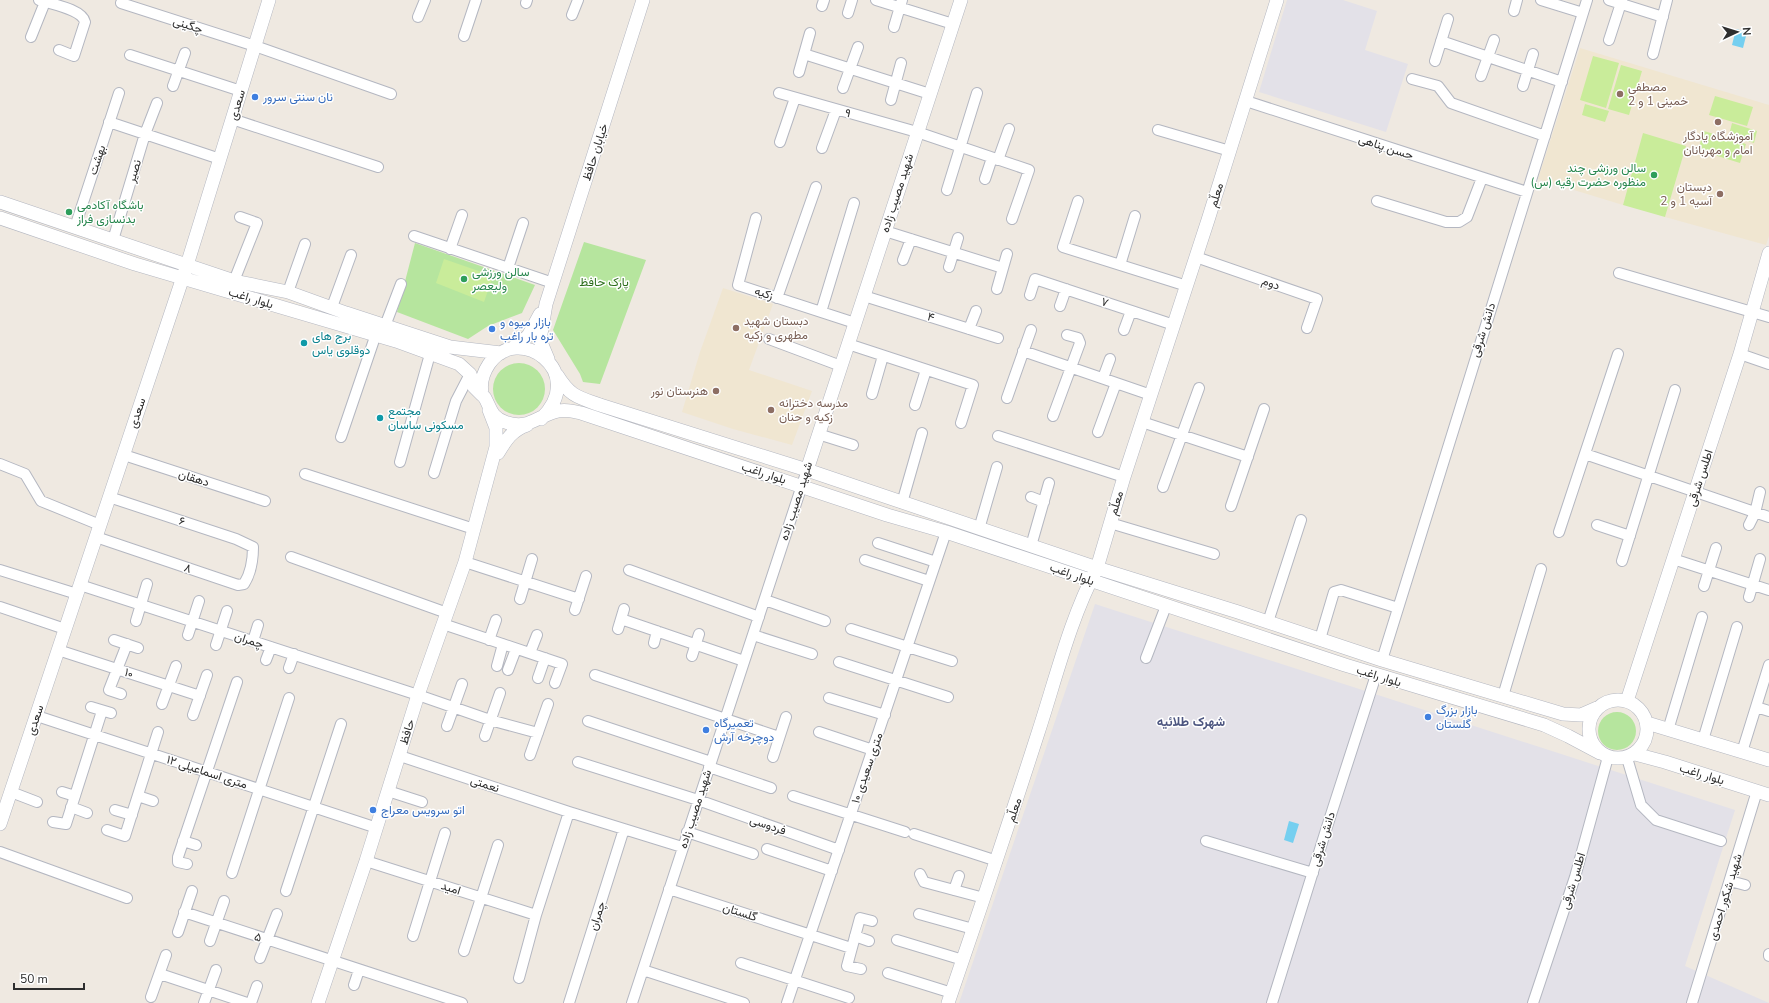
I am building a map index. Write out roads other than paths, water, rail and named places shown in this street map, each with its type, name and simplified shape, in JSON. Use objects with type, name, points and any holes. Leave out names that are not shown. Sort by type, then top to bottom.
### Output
[{"type":"street","name":"سعدی","points":[[0,824],[124,455],[220,159],[269,0]]},
{"type":"street","points":[[418,17],[423,0]]},
{"type":"street","points":[[464,36],[476,0]]},
{"type":"street","points":[[572,15],[578,0]]},
{"type":"street","name":"خیابان حافظ","points":[[548,361],[540,340],[546,304],[642,0]]},
{"type":"street","points":[[848,13],[852,0]]},
{"type":"street","points":[[876,0],[901,4],[953,24]]},
{"type":"street","name":"شهید مصیب زاده","points":[[635,1002],[643,970],[682,847],[765,600],[961,0]]},
{"type":"street","name":"معلّم","points":[[950,998],[997,861],[1071,634],[1090,581],[1097,568],[1124,477],[1187,286],[1277,0]]},
{"type":"street","points":[[1514,11],[1517,0]]},
{"type":"street","points":[[1541,0],[1583,13]]},
{"type":"street","name":"دانش شرقی","points":[[1382,660],[1468,379],[1587,0]]},
{"type":"street","points":[[1609,0],[1621,2],[1663,17]]},
{"type":"street","points":[[1653,54],[1668,0]]},
{"type":"street","points":[[31,37],[42,1],[78,12],[84,17],[86,22],[74,56],[58,50]]},
{"type":"street","points":[[1609,40],[1621,2]]},
{"type":"street","name":"چگینی","points":[[121,3],[255,46],[391,94]]},
{"type":"street","points":[[894,27],[901,4]]},
{"type":"street","points":[[1435,61],[1448,19]]},
{"type":"street","points":[[799,72],[810,32]]},
{"type":"street","points":[[1481,76],[1494,40]]},
{"type":"street","points":[[1441,41],[1562,82]]},
{"type":"street","points":[[843,88],[858,47]]},
{"type":"street","points":[[173,86],[184,53]]},
{"type":"street","points":[[804,54],[930,94]]},
{"type":"street","points":[[1523,86],[1533,54]]},
{"type":"street","points":[[130,55],[241,91]]},
{"type":"street","points":[[891,100],[901,63]]},
{"type":"street","points":[[1412,79],[1438,86],[1451,103],[1545,136]]},
{"type":"street","name":"بهشت","points":[[75,227],[119,93]]},
{"type":"street","name":"۹","points":[[779,93],[917,132],[1029,170],[1012,219]]},
{"type":"street","points":[[947,190],[977,93]]},
{"type":"street","points":[[780,142],[795,98]]},
{"type":"street","name":"حسن پناهی","points":[[1246,101],[1527,192]]},
{"type":"street","name":"نصیر","points":[[113,240],[145,134],[157,103]]},
{"type":"street","points":[[822,148],[836,110]]},
{"type":"street","points":[[232,119],[378,167]]},
{"type":"street","points":[[109,122],[220,159]]},
{"type":"street","points":[[985,179],[1009,128]]},
{"type":"street","points":[[1158,130],[1230,151]]},
{"type":"street","points":[[1377,202],[1446,222],[1459,222],[1467,217],[1482,178]]},
{"type":"street","points":[[777,298],[816,187]]},
{"type":"street","points":[[1078,201],[1063,247],[1187,286]]},
{"type":"street","name":"بلوار راغب","points":[[0,202],[113,240],[184,271],[381,330],[450,347],[507,351]]},
{"type":"street","points":[[821,312],[854,203]]},
{"type":"street","points":[[450,248],[462,215]]},
{"type":"street","points":[[1120,265],[1135,216]]},
{"type":"street","points":[[234,281],[257,223],[240,217]]},
{"type":"street","name":"بلوار راغب","points":[[0,218],[135,264],[184,271],[288,292],[332,307],[430,354],[458,364],[470,374],[474,387],[486,403]]},
{"type":"street","name":"زکیه","points":[[756,218],[738,285],[855,323]]},
{"type":"street","points":[[508,268],[523,223]]},
{"type":"street","points":[[885,230],[1003,268]]},
{"type":"street","points":[[414,236],[553,283]]},
{"type":"street","points":[[949,267],[958,238]]},
{"type":"street","points":[[903,260],[911,239]]},
{"type":"street","points":[[288,292],[305,244]]},
{"type":"street","points":[[997,289],[1007,254]]},
{"type":"street","points":[[332,307],[351,256]]},
{"type":"street","name":"اطلس شرقی","points":[[1627,701],[1740,354],[1751,312],[1769,256]]},
{"type":"street","name":"دوم","points":[[1196,257],[1317,299],[1307,328]]},
{"type":"street","points":[[1619,273],[1769,317]]},
{"type":"street","name":"۷","points":[[1030,295],[1035,278],[1174,325]]},
{"type":"street","points":[[341,437],[400,284]]},
{"type":"street","points":[[1060,306],[1066,289]]},
{"type":"street","name":"۴","points":[[864,296],[998,338]]},
{"type":"street","name":"خیابان حافظ","points":[[507,351],[528,336],[546,304]]},
{"type":"street","points":[[969,329],[976,311]]},
{"type":"street","points":[[1124,330],[1131,311]]},
{"type":"street","points":[[1007,398],[1030,330]]},
{"type":"street","points":[[1053,416],[1080,343],[1078,338],[1067,335]]},
{"type":"street","points":[[769,339],[841,366]]},
{"type":"street","points":[[848,344],[973,386],[961,423]]},
{"type":"street","points":[[526,348],[538,353],[548,361],[556,373],[558,385],[556,398],[550,409],[535,421],[516,425],[504,422],[494,416],[482,395],[481,382],[484,371],[491,360],[507,351],[526,348]]},
{"type":"street","points":[[1023,350],[1151,395]]},
{"type":"street","points":[[400,462],[430,354]]},
{"type":"street","points":[[1559,532],[1618,354]]},
{"type":"street","points":[[1740,354],[1769,364]]},
{"type":"street","points":[[872,394],[883,356]]},
{"type":"street","points":[[1103,378],[1110,359]]},
{"type":"street","points":[[915,405],[926,370]]},
{"type":"street","name":"بلوار راغب","points":[[556,373],[568,390],[575,396],[807,470],[1097,568],[1382,660],[1569,715],[1581,715],[1597,708]]},
{"type":"street","points":[[434,473],[456,402],[470,374]]},
{"type":"street","points":[[1098,432],[1116,383]]},
{"type":"street","points":[[1163,487],[1183,436],[1199,388]]},
{"type":"street","points":[[1622,561],[1675,390]]},
{"type":"street","name":"حافظ","points":[[318,1003],[366,861],[418,695],[465,562],[494,460],[496,432],[494,421],[486,403]]},
{"type":"street","points":[[1231,506],[1264,409]]},
{"type":"street","name":"بلوار راغب","points":[[535,421],[552,412],[560,410],[576,412],[887,515],[946,532],[1376,675],[1544,725],[1604,755]]},
{"type":"street","name":"حافظ","points":[[494,460],[506,439],[515,431],[535,421]]},
{"type":"street","points":[[1142,422],[1248,457]]},
{"type":"street","points":[[902,503],[922,433]]},
{"type":"street","points":[[818,434],[853,445]]},
{"type":"street","points":[[998,436],[1124,477]]},
{"type":"street","points":[[1585,454],[1769,517]]},
{"type":"street","name":"دهقان","points":[[124,455],[265,501]]},
{"type":"street","name":"۸","points":[[0,464],[25,474],[41,501],[98,531],[238,585],[244,584],[249,576],[253,558],[253,547]]},
{"type":"street","points":[[979,529],[997,467]]},
{"type":"street","points":[[305,474],[474,528]]},
{"type":"street","points":[[1031,546],[1049,483]]},
{"type":"street","points":[[1748,526],[1755,513],[1760,492]]},
{"type":"street","name":"۶","points":[[109,497],[236,539],[253,547]]},
{"type":"street","points":[[1031,497],[1044,502]]},
{"type":"street","points":[[1268,622],[1301,520]]},
{"type":"street","points":[[1110,523],[1214,554]]},
{"type":"street","points":[[1597,525],[1630,536]]},
{"type":"street","name":"۱۰ متری سعیدی","points":[[788,1003],[946,532]]},
{"type":"street","points":[[878,544],[936,562]]},
{"type":"street","points":[[1704,586],[1716,548]]},
{"type":"street","points":[[291,557],[445,619],[489,640],[562,664],[555,683]]},
{"type":"street","points":[[520,599],[532,559]]},
{"type":"street","points":[[1673,559],[1769,590]]},
{"type":"street","points":[[1748,597],[1760,559]]},
{"type":"street","points":[[864,560],[929,581]]},
{"type":"street","points":[[465,562],[579,599]]},
{"type":"street","points":[[1503,696],[1541,569]]},
{"type":"street","name":"چمران","points":[[0,570],[141,605],[418,695]]},
{"type":"street","points":[[629,570],[759,617]]},
{"type":"street","points":[[575,610],[586,576]]},
{"type":"street","points":[[136,621],[147,584]]},
{"type":"street","points":[[1320,639],[1334,592],[1341,590],[1398,608]]},
{"type":"street","points":[[765,600],[825,620]]},
{"type":"street","points":[[188,635],[199,601]]},
{"type":"street","points":[[1146,658],[1166,606]]},
{"type":"street","points":[[0,607],[65,629]]},
{"type":"street","points":[[216,645],[226,611]]},
{"type":"street","points":[[618,629],[622,614],[657,631],[744,661]]},
{"type":"street","points":[[1668,730],[1702,617]]},
{"type":"street","points":[[489,640],[496,620]]},
{"type":"street","points":[[252,641],[258,625]]},
{"type":"street","points":[[1703,740],[1737,627]]},
{"type":"street","points":[[851,629],[952,661]]},
{"type":"street","points":[[654,643],[657,631]]},
{"type":"street","points":[[692,656],[699,634]]},
{"type":"street","points":[[530,653],[536,635]]},
{"type":"street","points":[[753,635],[812,654]]},
{"type":"street","points":[[114,640],[138,648]]},
{"type":"street","points":[[121,694],[109,690],[127,644]]},
{"type":"street","points":[[497,666],[503,644]]},
{"type":"street","points":[[266,660],[271,647]]},
{"type":"street","points":[[508,670],[516,648]]},
{"type":"street","name":"۱۰","points":[[58,650],[200,696]]},
{"type":"street","points":[[289,668],[294,654]]},
{"type":"street","points":[[538,678],[545,658]]},
{"type":"street","points":[[839,662],[948,697]]},
{"type":"street","points":[[1742,752],[1769,665]]},
{"type":"street","points":[[162,704],[176,666]]},
{"type":"street","points":[[193,714],[207,675]]},
{"type":"street","points":[[595,675],[779,737]]},
{"type":"street","name":"دانش شرقی","points":[[1272,1003],[1376,675]]},
{"type":"street","points":[[187,864],[178,862],[178,857],[237,682]]},
{"type":"street","points":[[447,726],[462,684]]},
{"type":"street","points":[[485,736],[500,693]]},
{"type":"street","points":[[418,695],[490,720],[538,733]]},
{"type":"street","points":[[232,873],[288,698]]},
{"type":"street","points":[[829,698],[884,715]]},
{"type":"street","points":[[1612,700],[1627,701],[1640,709],[1647,723],[1648,732],[1645,741],[1641,748],[1631,756],[1618,759],[1604,755],[1593,746],[1589,732],[1591,717],[1597,708],[1612,700]]},
{"type":"street","points":[[530,755],[548,704]]},
{"type":"street","points":[[53,822],[66,824],[94,735],[106,712],[91,707]]},
{"type":"street","points":[[1756,707],[1769,711]]},
{"type":"street","name":"۱۲ متری اسماعیلی","points":[[37,716],[376,828]]},
{"type":"street","points":[[773,757],[786,717]]},
{"type":"street","points":[[588,721],[771,788]]},
{"type":"street","points":[[1647,723],[1769,760]]},
{"type":"street","points":[[286,891],[342,724]]},
{"type":"street","points":[[108,830],[126,836],[158,732]]},
{"type":"street","points":[[819,732],[872,750]]},
{"type":"street","name":"اطلس شرقی","points":[[1533,1003],[1575,877],[1604,755]]},
{"type":"street","name":"نعمتی","points":[[400,756],[569,812],[682,847]]},
{"type":"street","points":[[1631,756],[1641,806],[1656,820],[1721,841]]},
{"type":"street","name":"بلوار راغب","points":[[1631,756],[1665,762],[1763,793]]},
{"type":"street","name":"فردوسی","points":[[578,762],[698,800],[839,850]]},
{"type":"street","points":[[388,791],[422,802]]},
{"type":"street","points":[[11,792],[37,802]]},
{"type":"street","points":[[62,792],[75,796]]},
{"type":"street","name":"شهید شکور احمدی","points":[[1692,1003],[1730,881],[1763,793]]},
{"type":"street","points":[[138,796],[153,801]]},
{"type":"street","points":[[794,796],[997,861]]},
{"type":"street","points":[[71,807],[87,813]]},
{"type":"street","points":[[115,810],[132,815]]},
{"type":"street","points":[[519,978],[536,915],[569,812]]},
{"type":"street","name":"چمران","points":[[569,1003],[624,829]]},
{"type":"street","points":[[687,832],[753,854]]},
{"type":"street","points":[[413,936],[445,833]]},
{"type":"street","points":[[183,841],[196,845]]},
{"type":"street","points":[[1206,841],[1313,873]]},
{"type":"street","points":[[464,951],[498,845]]},
{"type":"street","points":[[768,849],[832,871]]},
{"type":"street","points":[[0,852],[127,898]]},
{"type":"street","name":"امید","points":[[366,861],[536,915]]},
{"type":"street","points":[[920,874],[924,882],[984,898]]},
{"type":"street","points":[[954,890],[959,876]]},
{"type":"street","points":[[1730,881],[1745,885]]},
{"type":"street","name":"گلستان","points":[[669,889],[810,936]]},
{"type":"street","points":[[178,932],[192,891]]},
{"type":"street","points":[[210,941],[224,901]]},
{"type":"street","name":"۵","points":[[184,912],[462,1003]]},
{"type":"street","points":[[260,958],[277,914]]},
{"type":"street","points":[[919,914],[973,929]]},
{"type":"street","points":[[861,969],[847,966],[851,948],[860,918],[872,921]]},
{"type":"street","points":[[810,936],[851,948]]},
{"type":"street","points":[[855,936],[869,941]]},
{"type":"street","points":[[897,940],[963,960]]},
{"type":"street","points":[[151,997],[166,955]]},
{"type":"street","points":[[741,963],[848,998]]},
{"type":"street","points":[[204,1003],[216,970]]},
{"type":"street","points":[[354,985],[359,970]]},
{"type":"street","points":[[643,970],[744,1003]]},
{"type":"street","points":[[888,973],[950,998]]},
{"type":"street","points":[[160,974],[247,1003]]},
{"type":"street","points":[[251,1003],[256,986]]},
{"type":"water","points":[[1736,29],[1747,32],[1743,48],[1732,45]]},
{"type":"water","points":[[1289,821],[1299,824],[1293,843],[1284,840]]},
{"type":"place","name":"مصطفی خمینی 1 و 2","points":[[1620,94]]},
{"type":"place","name":"نان سنتی سرور","points":[[255,97]]},
{"type":"place","name":"آموزشگاه یادگار امام و مهربانان","points":[[1718,122]]},
{"type":"place","name":"سالن ورزشی چند منظوره حضرت رقیه (س)","points":[[1654,175]]},
{"type":"place","name":"دبستان آسیه 1 و 2","points":[[1720,194]]},
{"type":"place","name":"باشگاه آکادمی بدنسازی فراز","points":[[69,212]]},
{"type":"place","name":"سالن ورزشی ولیعصر","points":[[464,279]]},
{"type":"place","name":"دبستان شهید مطهری و زکیه","points":[[736,328]]},
{"type":"place","name":"بازار میوه و تره بار راغب","points":[[492,329]]},
{"type":"place","name":"برج های دوقلوی یاس","points":[[304,343]]},
{"type":"place","name":"هنرستان نور","points":[[716,391]]},
{"type":"place","name":"مدرسه دخترانه زکیه و حنان","points":[[771,410]]},
{"type":"place","name":"مجتمع مسکونی ساسان","points":[[380,418]]},
{"type":"place","name":"بازار بزرگ گلستان","points":[[1428,717]]},
{"type":"place","name":"تعمیرگاه دوچرخه آرش","points":[[706,730]]},
{"type":"place","name":"اتو سرویس معراج","points":[[373,810]]},
{"type":"district","name":"شهرک طلائیه","points":[[1191,722]]},
{"type":"park label","name":"پارک حافظ","points":[[604,282]]}]
